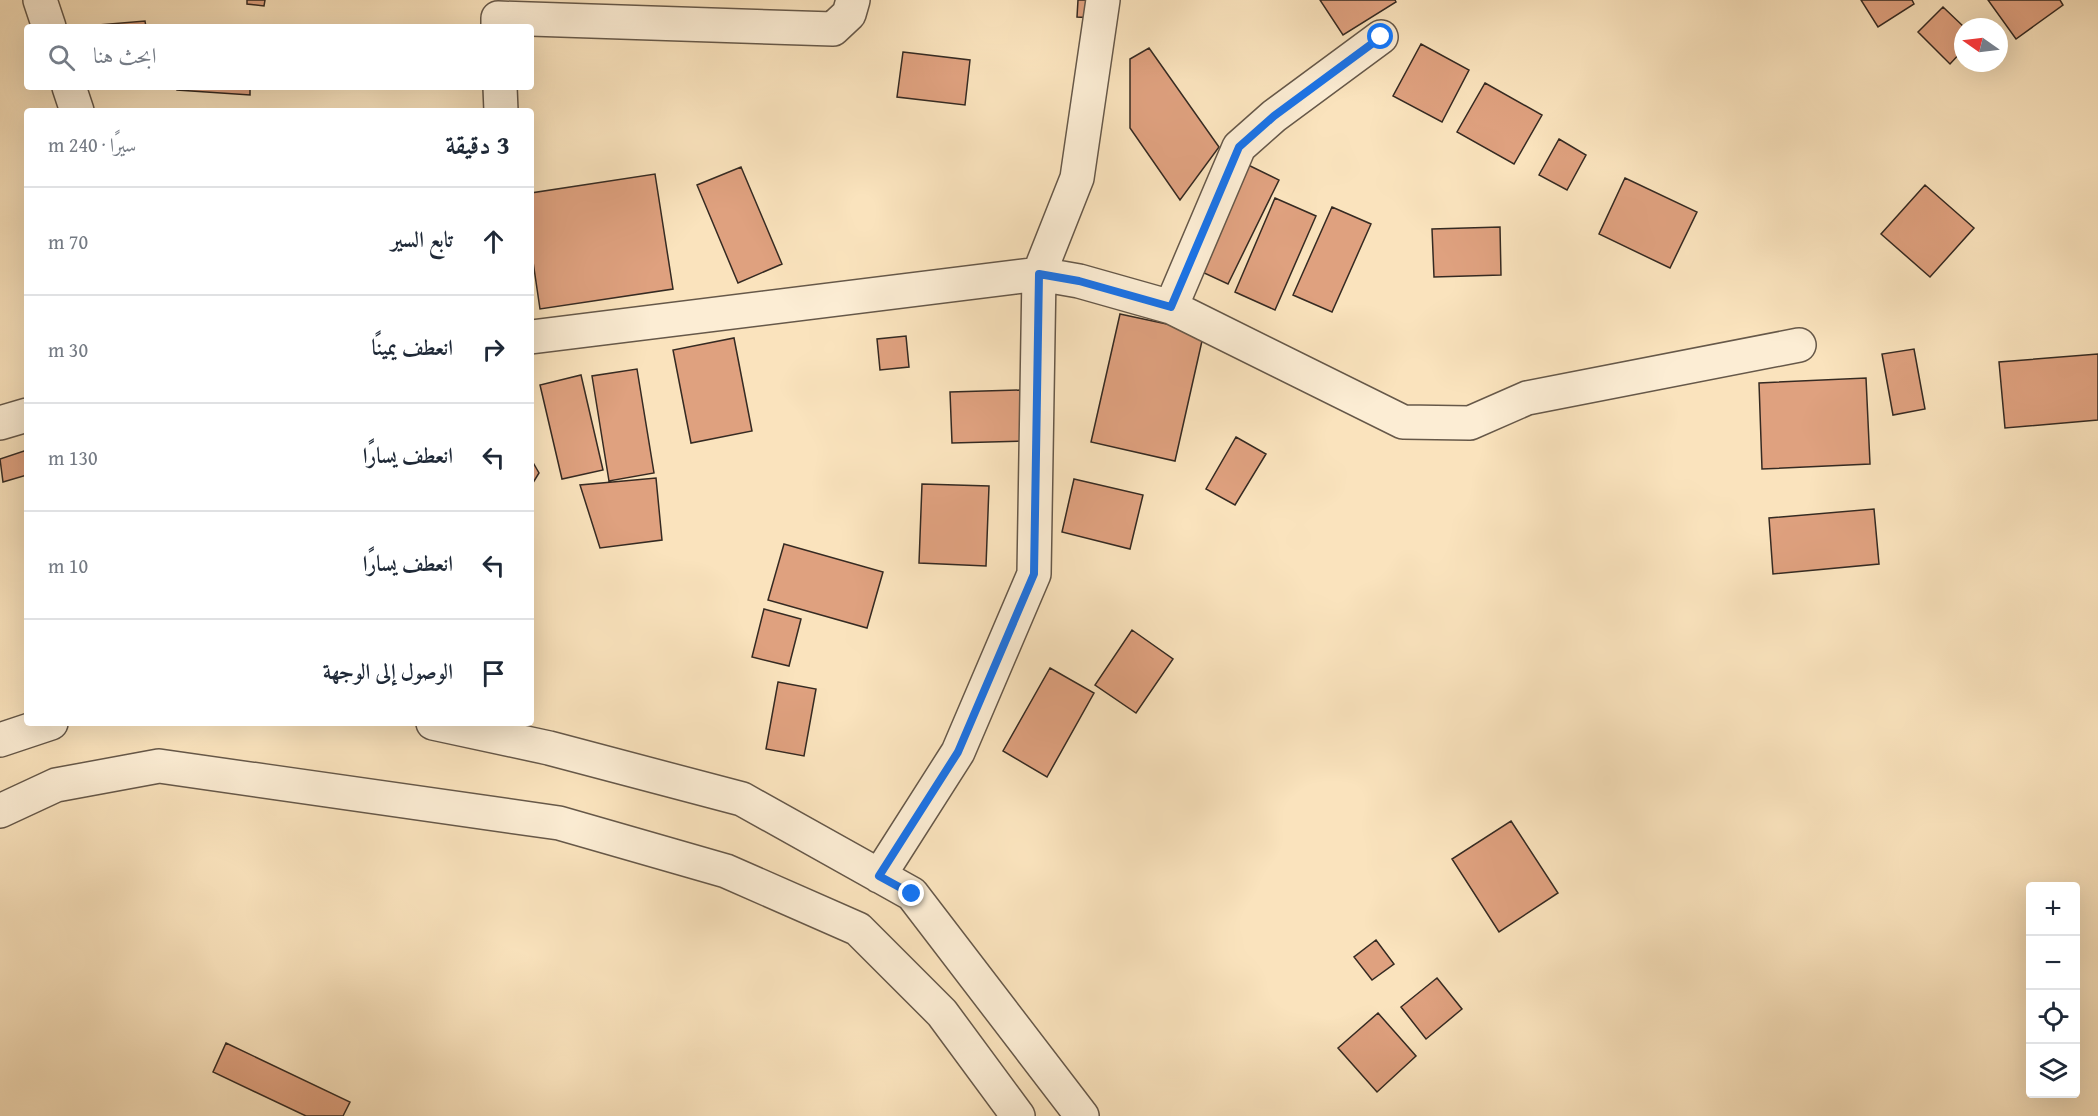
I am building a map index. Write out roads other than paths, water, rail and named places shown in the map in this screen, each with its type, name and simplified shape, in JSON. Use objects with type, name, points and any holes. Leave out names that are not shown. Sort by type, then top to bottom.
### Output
[{"type":"street","points":[[40,0],[48,24]]},
{"type":"street","points":[[498,24],[498,18],[833,29],[849,14],[853,0]]},
{"type":"street","points":[[879,876],[958,752],[1034,574],[1039,274],[1077,178],[1103,0]]},
{"type":"street","points":[[1171,307],[1239,147],[1274,116],[1381,37]]},
{"type":"street","points":[[70,90],[76,108]]},
{"type":"street","points":[[500,90],[501,108]]},
{"type":"street","points":[[534,337],[1039,274],[1079,281],[1171,307],[1403,422],[1470,423],[1527,398],[1799,345]]},
{"type":"street","points":[[0,423],[24,417]]},
{"type":"street","points":[[0,740],[42,726]]},
{"type":"street","points":[[447,726],[549,748],[742,798],[912,894],[1082,1116]]},
{"type":"street","points":[[0,811],[56,785],[159,766],[560,823],[726,871],[858,929],[942,1013],[1017,1116]]}]
